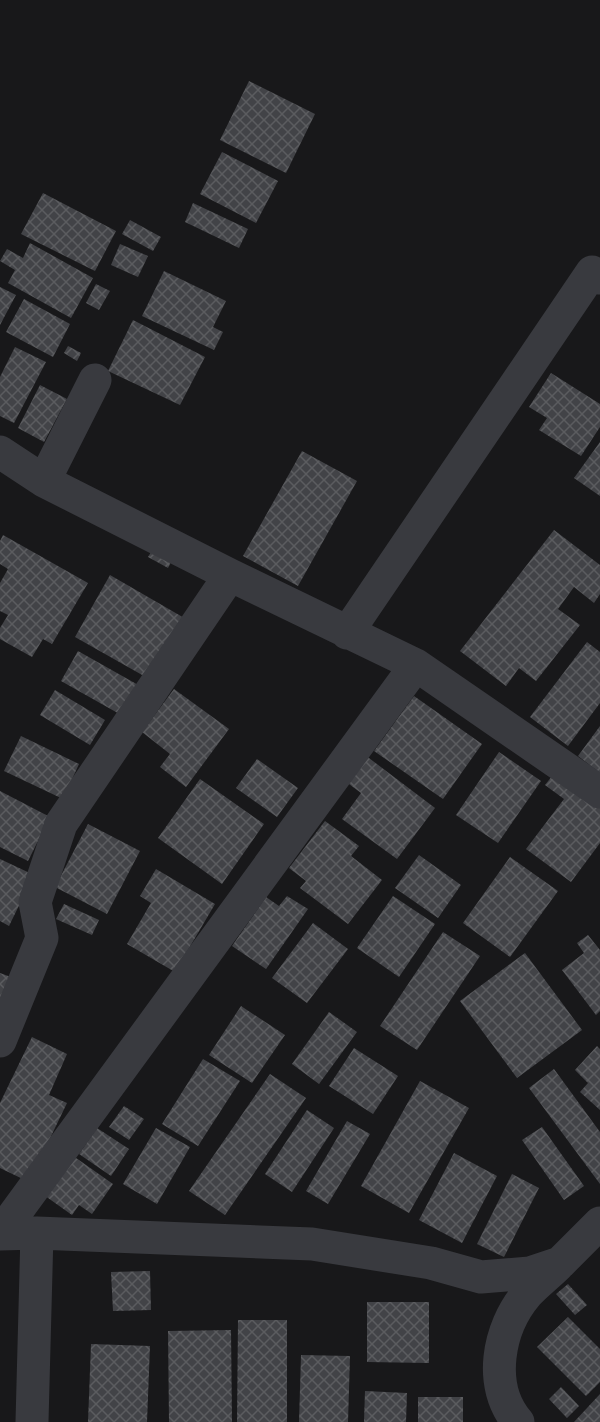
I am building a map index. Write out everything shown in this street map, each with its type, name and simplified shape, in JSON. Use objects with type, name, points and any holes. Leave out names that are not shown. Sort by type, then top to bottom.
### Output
[{"type":"street","points":[[347,633],[592,272],[600,278]]},
{"type":"street","points":[[44,481],[95,380]]},
{"type":"street","points":[[0,452],[44,481],[347,633],[416,664],[600,792]]},
{"type":"street","points":[[0,1041],[42,938],[35,902],[61,824],[230,575]]},
{"type":"street","points":[[0,1234],[416,664]]},
{"type":"street","points":[[518,1422],[500,1390],[500,1347],[527,1294],[600,1223]]},
{"type":"street","points":[[0,1234],[37,1233],[312,1244],[431,1263],[481,1277],[530,1274],[560,1263]]},
{"type":"street","points":[[32,1422],[37,1233]]},
{"type":"building","points":[[249,81],[315,114],[286,173],[220,140]]},
{"type":"building","points":[[222,152],[278,181],[256,223],[200,194]]},
{"type":"building","points":[[43,193],[116,231],[95,271],[21,234]]},
{"type":"building","points":[[193,203],[248,229],[239,248],[185,222]]},
{"type":"building","points":[[130,220],[161,237],[153,251],[122,234]]},
{"type":"building","points":[[30,243],[93,278],[71,318],[8,283],[15,270],[0,261],[7,249],[23,258]]},
{"type":"building","points":[[120,244],[148,256],[138,277],[111,265]]},
{"type":"building","points":[[164,271],[226,301],[213,327],[223,332],[214,350],[142,316]]},
{"type":"building","points":[[96,284],[110,291],[99,310],[86,303]]},
{"type":"building","points":[[0,287],[16,295],[0,325]]},
{"type":"building","points":[[24,299],[70,324],[53,357],[6,332]]},
{"type":"building","points":[[133,320],[205,357],[180,405],[108,371]]},
{"type":"building","points":[[68,346],[81,353],[77,361],[64,353]]},
{"type":"building","points":[[15,347],[46,362],[14,423],[0,416],[0,377]]},
{"type":"building","points":[[551,373],[600,404],[600,427],[581,456],[539,430],[547,418],[529,407]]},
{"type":"building","points":[[40,385],[67,399],[44,442],[18,428]]},
{"type":"building","points":[[600,442],[600,496],[574,478]]},
{"type":"building","points":[[302,451],[357,481],[298,586],[243,556]]},
{"type":"building","points":[[554,530],[600,565],[600,594],[594,603],[574,587],[558,609],[580,625],[536,681],[519,668],[506,686],[460,651]]},
{"type":"building","points":[[3,535],[88,583],[52,644],[43,639],[32,657],[0,639],[0,628],[8,615],[0,611],[0,583],[8,569],[0,564],[0,541]]},
{"type":"building","points":[[156,544],[175,554],[168,568],[148,557]]},
{"type":"building","points":[[110,575],[186,619],[151,680],[75,637]]},
{"type":"building","points":[[587,642],[600,652],[600,703],[568,746],[530,717]]},
{"type":"building","points":[[78,651],[140,686],[123,716],[61,681]]},
{"type":"building","points":[[174,689],[229,729],[186,787],[160,767],[170,754],[142,732]]},
{"type":"building","points":[[55,690],[105,720],[90,745],[40,715]]},
{"type":"building","points":[[414,696],[482,744],[443,799],[374,751]]},
{"type":"building","points":[[600,726],[600,773],[578,756]]},
{"type":"building","points":[[21,736],[79,764],[63,799],[4,771]]},
{"type":"building","points":[[499,752],[541,781],[498,843],[456,815]]},
{"type":"building","points":[[365,755],[435,808],[397,859],[342,819],[361,793],[345,781]]},
{"type":"building","points":[[257,759],[298,788],[277,817],[236,788]]},
{"type":"building","points":[[556,771],[600,803],[600,843],[571,882],[526,849],[564,799],[545,785]]},
{"type":"building","points":[[200,779],[264,824],[222,884],[158,838]]},
{"type":"building","points":[[0,791],[50,817],[28,861],[0,847]]},
{"type":"building","points":[[325,821],[359,846],[351,856],[382,880],[348,924],[300,888],[306,881],[289,868]]},
{"type":"building","points":[[88,824],[140,851],[107,914],[55,887]]},
{"type":"building","points":[[419,855],[461,885],[438,918],[395,888]]},
{"type":"building","points":[[510,857],[558,891],[510,957],[463,923]]},
{"type":"building","points":[[0,859],[34,875],[9,926],[0,921]]},
{"type":"building","points":[[156,869],[215,904],[175,972],[127,944],[151,903],[140,896]]},
{"type":"building","points":[[287,896],[308,909],[266,969],[232,946],[266,897],[279,906]]},
{"type":"building","points":[[393,896],[435,924],[399,977],[357,948]]},
{"type":"building","points":[[64,904],[99,920],[92,935],[56,919]]},
{"type":"building","points":[[313,923],[348,949],[307,1003],[272,978]]},
{"type":"building","points":[[443,932],[480,956],[417,1050],[380,1026]]},
{"type":"building","points":[[588,935],[600,950],[600,1011],[596,1015],[562,970],[584,953],[577,943]]},
{"type":"building","points":[[525,953],[582,1030],[517,1078],[460,1001]]},
{"type":"building","points":[[0,973],[11,977],[0,1005]]},
{"type":"building","points":[[241,1006],[285,1035],[252,1083],[209,1055]]},
{"type":"building","points":[[329,1012],[357,1032],[319,1084],[292,1064]]},
{"type":"building","points":[[32,1037],[67,1054],[49,1095],[67,1103],[29,1182],[0,1168],[0,1103]]},
{"type":"building","points":[[597,1046],[600,1049],[600,1110],[580,1092],[588,1083],[575,1070]]},
{"type":"building","points":[[354,1048],[398,1076],[373,1114],[329,1086]]},
{"type":"building","points":[[203,1059],[240,1081],[198,1146],[162,1124]]},
{"type":"building","points":[[554,1069],[600,1132],[600,1184],[529,1088]]},
{"type":"building","points":[[270,1074],[306,1098],[225,1215],[189,1191]]},
{"type":"building","points":[[420,1081],[469,1108],[409,1213],[361,1186]]},
{"type":"building","points":[[124,1106],[144,1119],[129,1140],[109,1127]]},
{"type":"building","points":[[307,1110],[334,1128],[292,1192],[265,1174]]},
{"type":"building","points":[[347,1121],[370,1134],[328,1204],[306,1191]]},
{"type":"building","points":[[542,1127],[584,1186],[564,1200],[522,1140]]},
{"type":"building","points":[[97,1128],[129,1149],[111,1176],[79,1154]]},
{"type":"building","points":[[156,1128],[190,1147],[157,1204],[123,1184]]},
{"type":"building","points":[[69,1153],[113,1184],[92,1214],[79,1205],[72,1215],[41,1193]]},
{"type":"building","points":[[454,1153],[497,1176],[462,1243],[419,1220]]},
{"type":"building","points":[[512,1174],[539,1188],[504,1257],[477,1244]]},
{"type":"building","points":[[150,1271],[151,1310],[113,1311],[111,1272]]},
{"type":"building","points":[[568,1284],[587,1305],[575,1315],[556,1294]]},
{"type":"building","points":[[367,1302],[429,1302],[429,1363],[367,1362]]},
{"type":"building","points":[[568,1317],[600,1349],[600,1382],[586,1396],[537,1347]]},
{"type":"building","points":[[238,1320],[287,1320],[287,1422],[237,1422]]},
{"type":"building","points":[[231,1330],[232,1422],[169,1422],[168,1331]]},
{"type":"building","points":[[91,1344],[150,1346],[147,1422],[88,1422]]},
{"type":"building","points":[[301,1355],[350,1356],[348,1422],[299,1422]]},
{"type":"building","points":[[561,1387],[579,1406],[567,1418],[549,1399]]},
{"type":"building","points":[[365,1391],[407,1393],[406,1422],[364,1422]]},
{"type":"building","points":[[600,1394],[600,1422],[574,1422]]},
{"type":"building","points":[[418,1397],[463,1397],[463,1422],[418,1422]]}]
